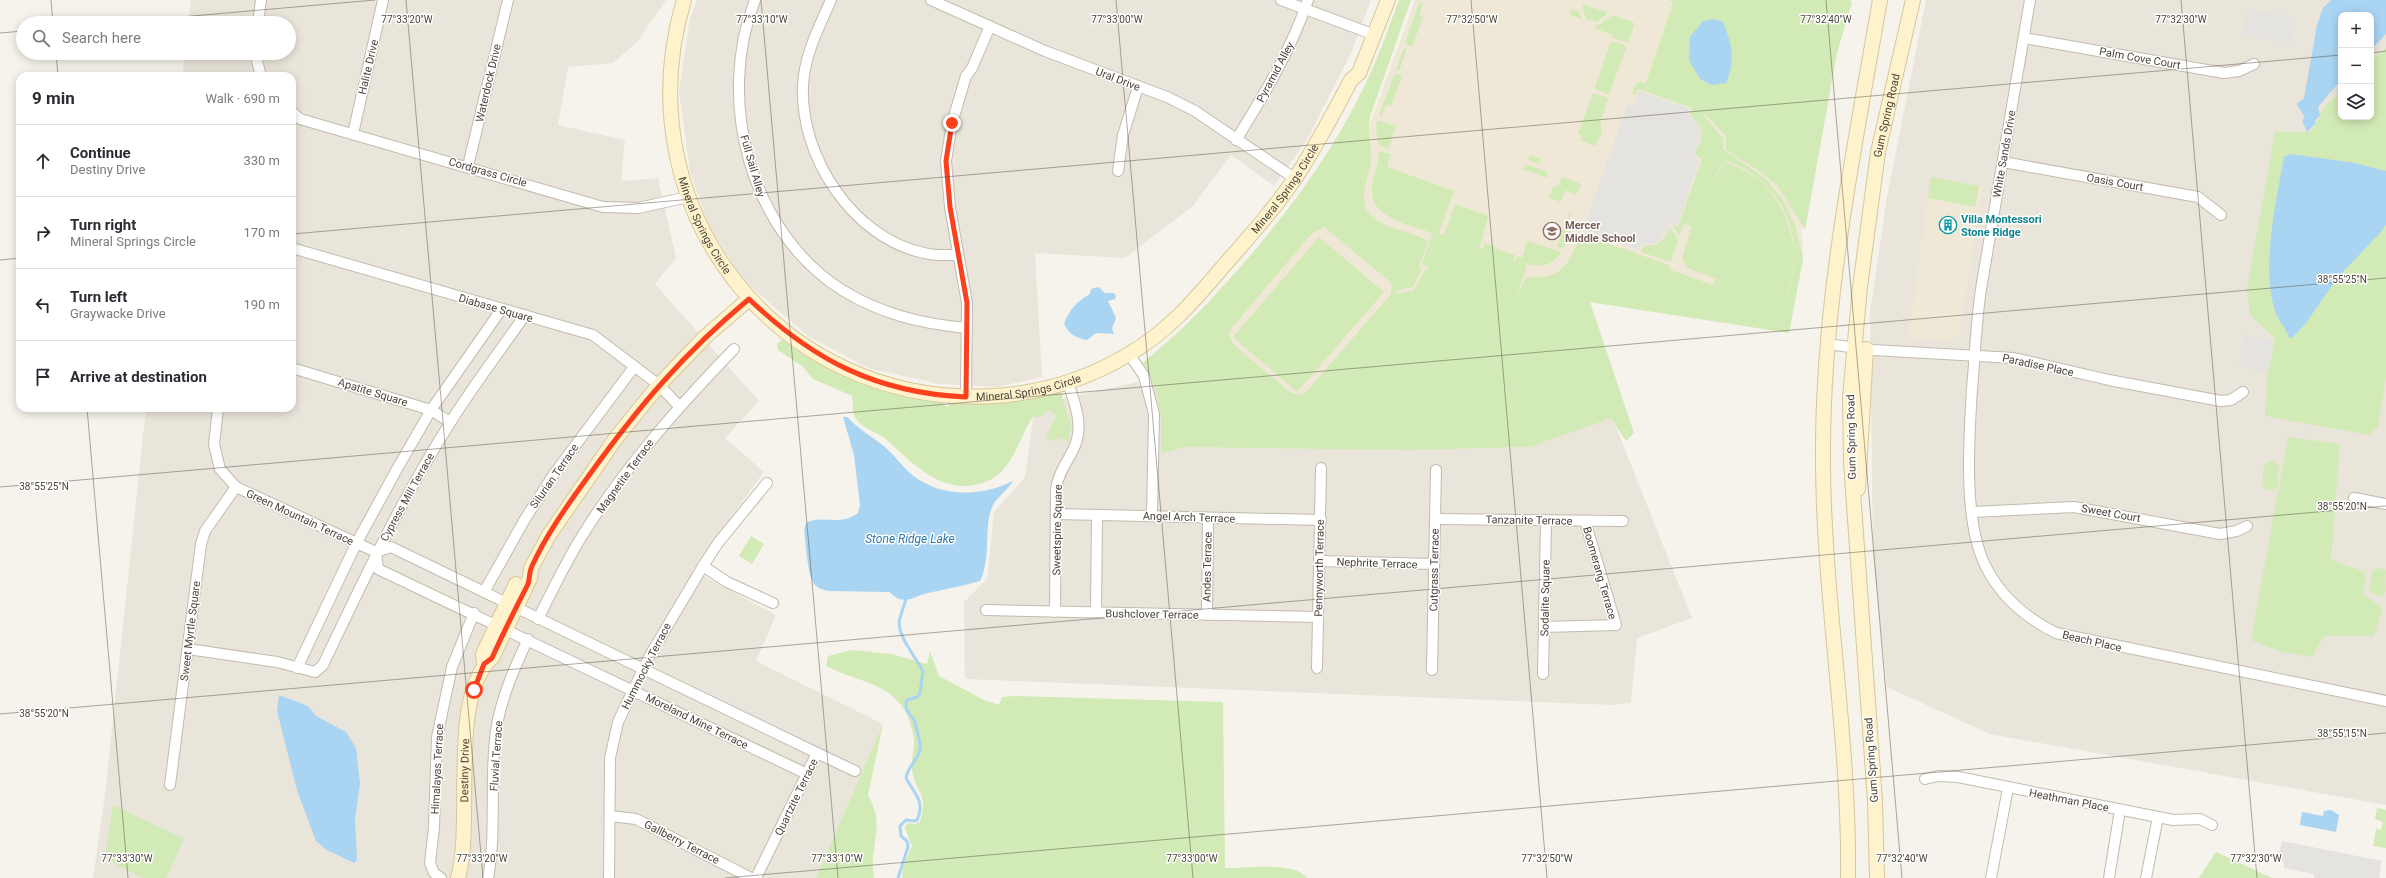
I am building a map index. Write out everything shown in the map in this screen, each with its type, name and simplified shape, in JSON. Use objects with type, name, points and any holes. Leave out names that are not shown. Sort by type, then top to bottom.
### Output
[{"type":"street","points":[[259,16],[261,0]]},
{"type":"street","name":"Halite Drive","points":[[353,134],[383,0]]},
{"type":"street","name":"Waterdock Drive","points":[[468,166],[508,0]]},
{"type":"street","name":"Mineral Springs Circle","points":[[684,0],[674,41],[670,96],[675,148],[688,197],[711,247],[749,299],[774,323],[807,348],[850,372],[901,388],[927,393],[966,397],[1027,392],[1068,382],[1129,354],[1161,332],[1188,308],[1244,243],[1294,178],[1316,145],[1351,80],[1350,71],[1388,0]]},
{"type":"street","name":"Full Sail Alley","points":[[755,0],[746,23],[740,57],[738,94],[741,127],[750,163],[763,202],[786,237],[812,266],[841,289],[864,302],[901,318],[967,328]]},
{"type":"street","points":[[831,0],[810,49],[803,86],[805,118],[813,144],[826,174],[838,195],[858,217],[880,234],[900,245],[923,253],[958,256]]},
{"type":"street","name":"Ural Drive","points":[[931,0],[1045,51],[1167,97],[1195,111],[1294,178]]},
{"type":"street","points":[[1281,0],[1307,4],[1371,33]]},
{"type":"street","name":"Mineral Springs Circle","points":[[1371,33],[1379,0]]},
{"type":"street","points":[[1848,878],[1844,777],[1823,499],[1824,394],[1827,344],[1840,241],[1880,0]]},
{"type":"street","name":"Gum Spring Road","points":[[1877,878],[1875,801],[1854,517],[1850,397],[1860,348],[1878,152],[1913,0]]},
{"type":"street","name":"White Sands Drive","points":[[1974,355],[1981,289],[2030,0]]},
{"type":"street","name":"Pyramid Alley","points":[[1236,140],[1266,92],[1296,32],[1307,4]]},
{"type":"street","points":[[966,397],[967,303],[950,207],[946,161],[952,123],[966,76],[972,68],[990,26]]},
{"type":"street","name":"Palm Cove Court","points":[[2024,38],[2224,73],[2239,71],[2254,64]]},
{"type":"street","points":[[257,60],[260,72]]},
{"type":"street","points":[[1118,171],[1123,134],[1138,87]]},
{"type":"street","name":"Cordgrass Circle","points":[[296,115],[300,118],[353,134],[468,166],[603,207],[638,208],[688,197]]},
{"type":"street","name":"Oasis Court","points":[[2003,162],[2198,197],[2221,215]]},
{"type":"street","name":"Diabase Square","points":[[296,249],[500,310],[593,335],[616,351],[634,367],[659,384],[679,406]]},
{"type":"street","name":"Destiny Drive","points":[[458,878],[463,852],[465,735],[474,690],[484,664],[483,654],[501,627],[511,606],[521,574],[531,568],[575,495],[627,422],[659,384],[706,336],[749,299]]},
{"type":"street","name":"Cypress Mill Terrace","points":[[297,668],[356,544],[431,410],[500,310]]},
{"type":"street","name":"Cypress Mill Terrace","points":[[188,649],[277,662],[315,672],[323,665],[376,552],[450,422],[525,316]]},
{"type":"street","name":"Paradise Place","points":[[1827,344],[1860,348],[2014,358],[2081,374],[2208,399],[2231,400],[2243,392]]},
{"type":"street","name":"Magnetite Terrace","points":[[538,619],[579,540],[626,472],[679,406],[734,349]]},
{"type":"street","points":[[1129,354],[1144,376],[1154,414],[1152,516]]},
{"type":"street","name":"Beach Place","points":[[1974,355],[1969,445],[1975,534],[1981,556],[1998,586],[2019,610],[2056,633],[2386,701]]},
{"type":"street","name":"Silurian Terrace","points":[[484,592],[525,519],[554,474],[634,367]]},
{"type":"street","name":"Apatite Square","points":[[296,369],[431,410],[450,422]]},
{"type":"street","name":"Sweetspire Square","points":[[1055,612],[1056,498],[1058,476],[1074,449],[1079,431],[1079,419],[1068,382]]},
{"type":"street","name":"Green Mountain Terrace","points":[[218,412],[214,444],[220,469],[236,487],[376,552]]},
{"type":"street","name":"Pennyworth Terrace","points":[[1317,668],[1321,468]]},
{"type":"street","name":"Cutgrass Terrace","points":[[1432,670],[1436,470]]},
{"type":"street","name":"Hummocky Terrace","points":[[609,878],[613,738],[632,690],[703,566],[718,543],[767,483]]},
{"type":"street","name":"Sweet Myrtle Square","points":[[170,785],[201,544],[205,532],[236,487]]},
{"type":"street","points":[[2354,498],[2386,504]]},
{"type":"street","name":"Sweet Court","points":[[1973,512],[2074,506],[2220,534],[2237,531],[2247,526]]},
{"type":"street","name":"Angel Arch Terrace","points":[[1057,514],[1321,520]]},
{"type":"street","points":[[1096,612],[1097,515]]},
{"type":"street","name":"Andes Terrace","points":[[1206,615],[1208,518]]},
{"type":"street","name":"Tanzanite Terrace","points":[[1435,520],[1623,521]]},
{"type":"street","name":"Sodalite Square","points":[[1543,674],[1546,520]]},
{"type":"street","name":"Boomerang Terrace","points":[[1544,626],[1616,625],[1585,521]]},
{"type":"street","points":[[501,627],[378,569],[376,552],[391,547],[817,753]]},
{"type":"street","name":"Nephrite Terrace","points":[[1320,561],[1434,564]]},
{"type":"street","points":[[703,566],[727,582],[773,603]]},
{"type":"street","name":"Bushclover Terrace","points":[[986,610],[1318,617]]},
{"type":"street","name":"Himalayas Terrace","points":[[441,878],[434,873],[430,863],[434,827],[437,737],[452,667],[474,613]]},
{"type":"street","name":"Moreland Mine Terrace","points":[[501,627],[807,774]]},
{"type":"street","name":"Fluvial Terrace","points":[[488,878],[492,845],[496,731],[506,687],[528,639]]},
{"type":"street","name":"Quartzite Terrace","points":[[756,878],[817,753],[856,771]]},
{"type":"street","name":"Heathman Place","points":[[1925,779],[1938,776],[1958,777],[2178,821],[2200,819],[2212,825]]},
{"type":"street","points":[[1991,878],[2008,788]]},
{"type":"street","points":[[2109,878],[2120,810]]},
{"type":"street","name":"Gallberry Terrace","points":[[610,816],[636,819],[751,878]]},
{"type":"street","points":[[2146,878],[2158,817]]},
{"type":"shaded area","points":[[191,0],[666,0],[638,41],[613,63],[568,67],[558,125],[625,140],[621,181],[658,178],[676,258],[655,284],[759,401],[725,438],[764,472],[693,570],[776,615],[756,661],[883,724],[816,878],[93,878],[105,795],[146,412],[296,412],[296,72],[183,72],[184,60],[296,60],[296,16],[189,16]]},
{"type":"shaded area","points":[[697,0],[1371,0],[1352,51],[1307,140],[1274,186],[1231,155],[1193,206],[1125,258],[1035,253],[1042,377],[997,387],[940,384],[868,368],[808,336],[744,281],[708,225],[690,171],[679,91],[690,18]]},
{"type":"shaded area","name":"Mercer Middle School","points":[[1415,0],[1686,0],[1699,106],[1801,201],[1803,259],[1789,333],[1590,302],[1612,417],[1530,447],[1409,450],[1183,447],[1205,342],[1368,129]]},
{"type":"shaded area","points":[[1926,0],[2386,0],[2386,805],[1990,734],[1887,687],[1873,557],[1870,313],[1887,197]]},
{"type":"shaded area","points":[[2247,9],[2297,17],[2292,44],[2243,36]]},
{"type":"shaded area","points":[[1639,91],[1690,109],[1688,115],[1698,124],[1701,133],[1694,157],[1700,160],[1677,225],[1670,224],[1657,243],[1642,244],[1639,250],[1589,232],[1590,224],[1586,222],[1627,105],[1633,106]]},
{"type":"shaded area","points":[[1931,177],[1983,186],[1959,334],[1952,341],[1908,338]]},
{"type":"shaded area","points":[[2244,335],[2273,340],[2267,373],[2239,366]]},
{"type":"shaded area","points":[[1178,373],[1183,447],[1409,450],[1530,447],[1612,417],[1692,618],[1637,638],[1631,703],[1612,705],[965,679],[964,602],[987,579],[994,512],[1025,477],[1035,405]]},
{"type":"shaded area","points":[[2282,841],[2382,861],[2379,878],[2314,878],[2314,874],[2284,868],[2284,862],[2277,861]]},
{"type":"green space","points":[[1399,0],[1411,0],[1370,117],[1369,133],[1371,159],[1364,195],[1364,204],[1375,218],[1386,225],[1419,236],[1428,242],[1419,267],[1422,268],[1413,287],[1397,290],[1395,293],[1413,291],[1425,270],[1428,269],[1429,267],[1422,264],[1433,231],[1432,233],[1393,219],[1377,207],[1373,198],[1372,188],[1379,151],[1391,154],[1387,167],[1454,191],[1439,233],[1444,235],[1455,204],[1488,216],[1479,248],[1483,249],[1485,243],[1494,246],[1494,248],[1515,255],[1513,260],[1515,261],[1517,256],[1522,258],[1527,241],[1561,252],[1557,258],[1548,264],[1537,266],[1520,262],[1527,265],[1516,298],[1525,279],[1552,275],[1564,267],[1572,255],[1581,234],[1669,265],[1671,270],[1713,285],[1715,279],[1729,284],[1686,267],[1682,258],[1692,226],[1684,224],[1679,236],[1672,225],[1678,227],[1702,159],[1695,154],[1702,133],[1699,124],[1690,116],[1692,108],[1638,89],[1635,95],[1632,94],[1637,82],[1646,83],[1673,3],[1669,0],[1850,0],[1852,2],[1837,53],[1805,230],[1777,185],[1755,168],[1726,150],[1726,136],[1704,113],[1702,113],[1723,139],[1723,149],[1765,178],[1783,200],[1795,225],[1803,259],[1789,333],[1590,302],[1634,433],[1626,441],[1611,418],[1530,447],[1409,450],[1183,447],[1161,454],[1160,406],[1154,386],[1143,362],[1170,340],[1195,316],[1242,265],[1277,223],[1309,180],[1338,135],[1364,87]],"holes":[[[1724,161],[1738,165],[1747,170],[1771,191],[1781,205],[1788,219],[1792,234],[1794,253],[1789,227],[1777,201],[1769,190],[1748,172],[1725,162],[1708,188]],[[1324,227],[1388,280],[1392,285],[1391,294],[1306,392],[1300,395],[1291,393],[1233,344],[1229,335],[1231,329],[1312,233]]]},
{"type":"green space","points":[[1419,3],[1423,3],[1419,15],[1423,17],[1412,47],[1405,43]]},
{"type":"green space","points":[[1582,4],[1607,12],[1607,14],[1596,22],[1586,19]]},
{"type":"green space","points":[[1571,9],[1579,12],[1582,19],[1570,15]]},
{"type":"green space","points":[[1613,15],[1633,22],[1634,25],[1629,41],[1626,42],[1612,38],[1613,35],[1594,28]]},
{"type":"green space","points":[[1611,41],[1625,45],[1626,48],[1608,94],[1596,90],[1595,87]]},
{"type":"green space","points":[[2386,48],[2386,378],[2378,427],[2369,435],[2265,416],[2267,377],[2275,339],[2250,315],[2247,289],[2275,132],[2311,132],[2326,105],[2338,94],[2338,120],[2374,120],[2374,59]]},
{"type":"green space","points":[[1403,49],[1407,49],[1399,71],[1396,70]]},
{"type":"green space","points":[[1396,74],[1402,76],[1391,106],[1387,104],[1381,117],[1379,115],[1394,75]]},
{"type":"green space","points":[[1593,93],[1606,97],[1608,100],[1600,122],[1602,131],[1596,146],[1580,140],[1582,135],[1578,134]]},
{"type":"green space","points":[[1377,120],[1396,126],[1388,149],[1378,144],[1376,128]]},
{"type":"green space","points":[[1530,155],[1541,159],[1539,164],[1528,160]]},
{"type":"green space","points":[[1527,164],[1547,172],[1548,178],[1522,169]]},
{"type":"green space","points":[[1562,177],[1579,183],[1581,186],[1576,195],[1565,190],[1561,202],[1549,198],[1553,186],[1557,187]]},
{"type":"green space","points":[[1931,177],[1979,186],[1975,207],[1928,198]]},
{"type":"green space","points":[[1570,211],[1572,212],[1568,220],[1572,226],[1563,249],[1557,247]]},
{"type":"green space","points":[[1670,227],[1678,240],[1671,262],[1641,252],[1644,245],[1649,246],[1660,242],[1666,236]]},
{"type":"green space","points":[[1319,237],[1384,292],[1297,392],[1233,337]]},
{"type":"green space","points":[[782,340],[820,364],[858,382],[898,395],[942,403],[947,407],[950,404],[1005,403],[1060,393],[1063,395],[1062,399],[1071,423],[1069,442],[1058,437],[1056,442],[1046,437],[1056,416],[1050,410],[1039,417],[1035,416],[1032,418],[1010,461],[998,475],[990,480],[974,485],[960,486],[946,483],[921,469],[887,440],[859,422],[854,414],[852,396],[813,379],[803,367],[778,350],[777,344]]},
{"type":"green space","points":[[2288,437],[2340,444],[2331,560],[2365,572],[2364,595],[2383,608],[2374,636],[2324,636],[2312,657],[2281,652],[2251,640]]},
{"type":"green space","points":[[2271,461],[2279,466],[2277,488],[2273,490],[2266,490],[2262,485],[2264,464]]},
{"type":"green space","points":[[751,536],[764,544],[752,564],[739,556]]},
{"type":"green space","points":[[2380,568],[2386,570],[2385,595],[2380,597],[2369,591],[2373,570]]},
{"type":"green space","points":[[852,650],[891,654],[927,664],[930,651],[939,676],[984,700],[999,705],[1002,697],[1015,696],[1223,702],[1225,868],[1281,867],[1301,872],[1307,878],[902,878],[903,867],[912,846],[905,829],[907,823],[915,824],[920,822],[923,804],[912,769],[914,742],[913,733],[908,717],[901,704],[891,695],[868,682],[826,666],[828,656]]},
{"type":"green space","points":[[883,724],[868,795],[875,811],[876,818],[873,861],[874,878],[816,878]]},
{"type":"green space","points":[[113,805],[184,839],[166,878],[143,878],[105,859]]},
{"type":"green space","points":[[2377,808],[2386,810],[2386,848],[2373,846],[2376,829],[2381,830],[2383,822],[2375,819]]},
{"type":"green space","points":[[2216,852],[2272,878],[2199,878]]},
{"type":"water","points":[[2331,0],[2386,0],[2386,34],[2374,47],[2374,12],[2338,12],[2338,84],[2318,107],[2320,115],[2315,121],[2316,123],[2307,132],[2302,120],[2305,118],[2297,104],[2304,98],[2317,25],[2323,8]]},
{"type":"water","points":[[1714,19],[1723,22],[1731,45],[1732,60],[1726,83],[1711,85],[1700,79],[1689,60],[1690,37],[1703,21]]},
{"type":"water","points":[[2291,154],[2355,163],[2386,171],[2386,225],[2338,277],[2306,323],[2292,338],[2289,338],[2275,311],[2269,275],[2271,234],[2284,157]]},
{"type":"water","points":[[1099,287],[1105,293],[1114,293],[1116,296],[1115,299],[1108,301],[1116,318],[1112,328],[1114,334],[1096,333],[1087,340],[1076,337],[1064,324],[1066,319],[1074,306],[1090,294],[1091,289]]},
{"type":"water","name":"Stone Ridge Lake","points":[[843,417],[847,417],[856,426],[886,448],[911,474],[922,482],[935,487],[948,491],[974,492],[988,490],[1013,481],[995,502],[990,513],[988,522],[986,562],[980,581],[924,594],[907,600],[899,599],[889,592],[829,591],[815,585],[812,581],[807,559],[804,530],[806,523],[818,520],[838,520],[851,517],[858,513],[860,505],[854,455]]},
{"type":"water","points":[[279,695],[308,706],[316,716],[346,732],[356,748],[360,784],[355,819],[357,860],[354,863],[327,850],[316,841],[297,790],[277,711]]},
{"type":"water","points":[[2331,810],[2339,815],[2336,832],[2300,825],[2302,812],[2323,816],[2324,811]]},
{"type":"waterway","points":[[898,878],[908,847],[907,841],[901,836],[900,826],[906,820],[917,820],[920,808],[918,798],[906,778],[907,773],[920,749],[915,722],[906,707],[906,703],[907,700],[917,697],[920,693],[923,671],[905,642],[900,630],[899,621],[906,599]]},
{"type":"place","name":"Villa Montessori Stone Ridge","points":[[1948,225]]},
{"type":"place","name":"Mercer Middle School","points":[[1552,231]]},
{"type":"route","points":[[474,690],[484,664],[492,658],[528,584],[531,568],[549,536],[579,489],[627,422],[659,384],[706,336],[749,299],[790,336],[807,348],[850,372],[894,386],[927,393],[966,397],[967,303],[950,207],[946,161],[952,123]]}]
